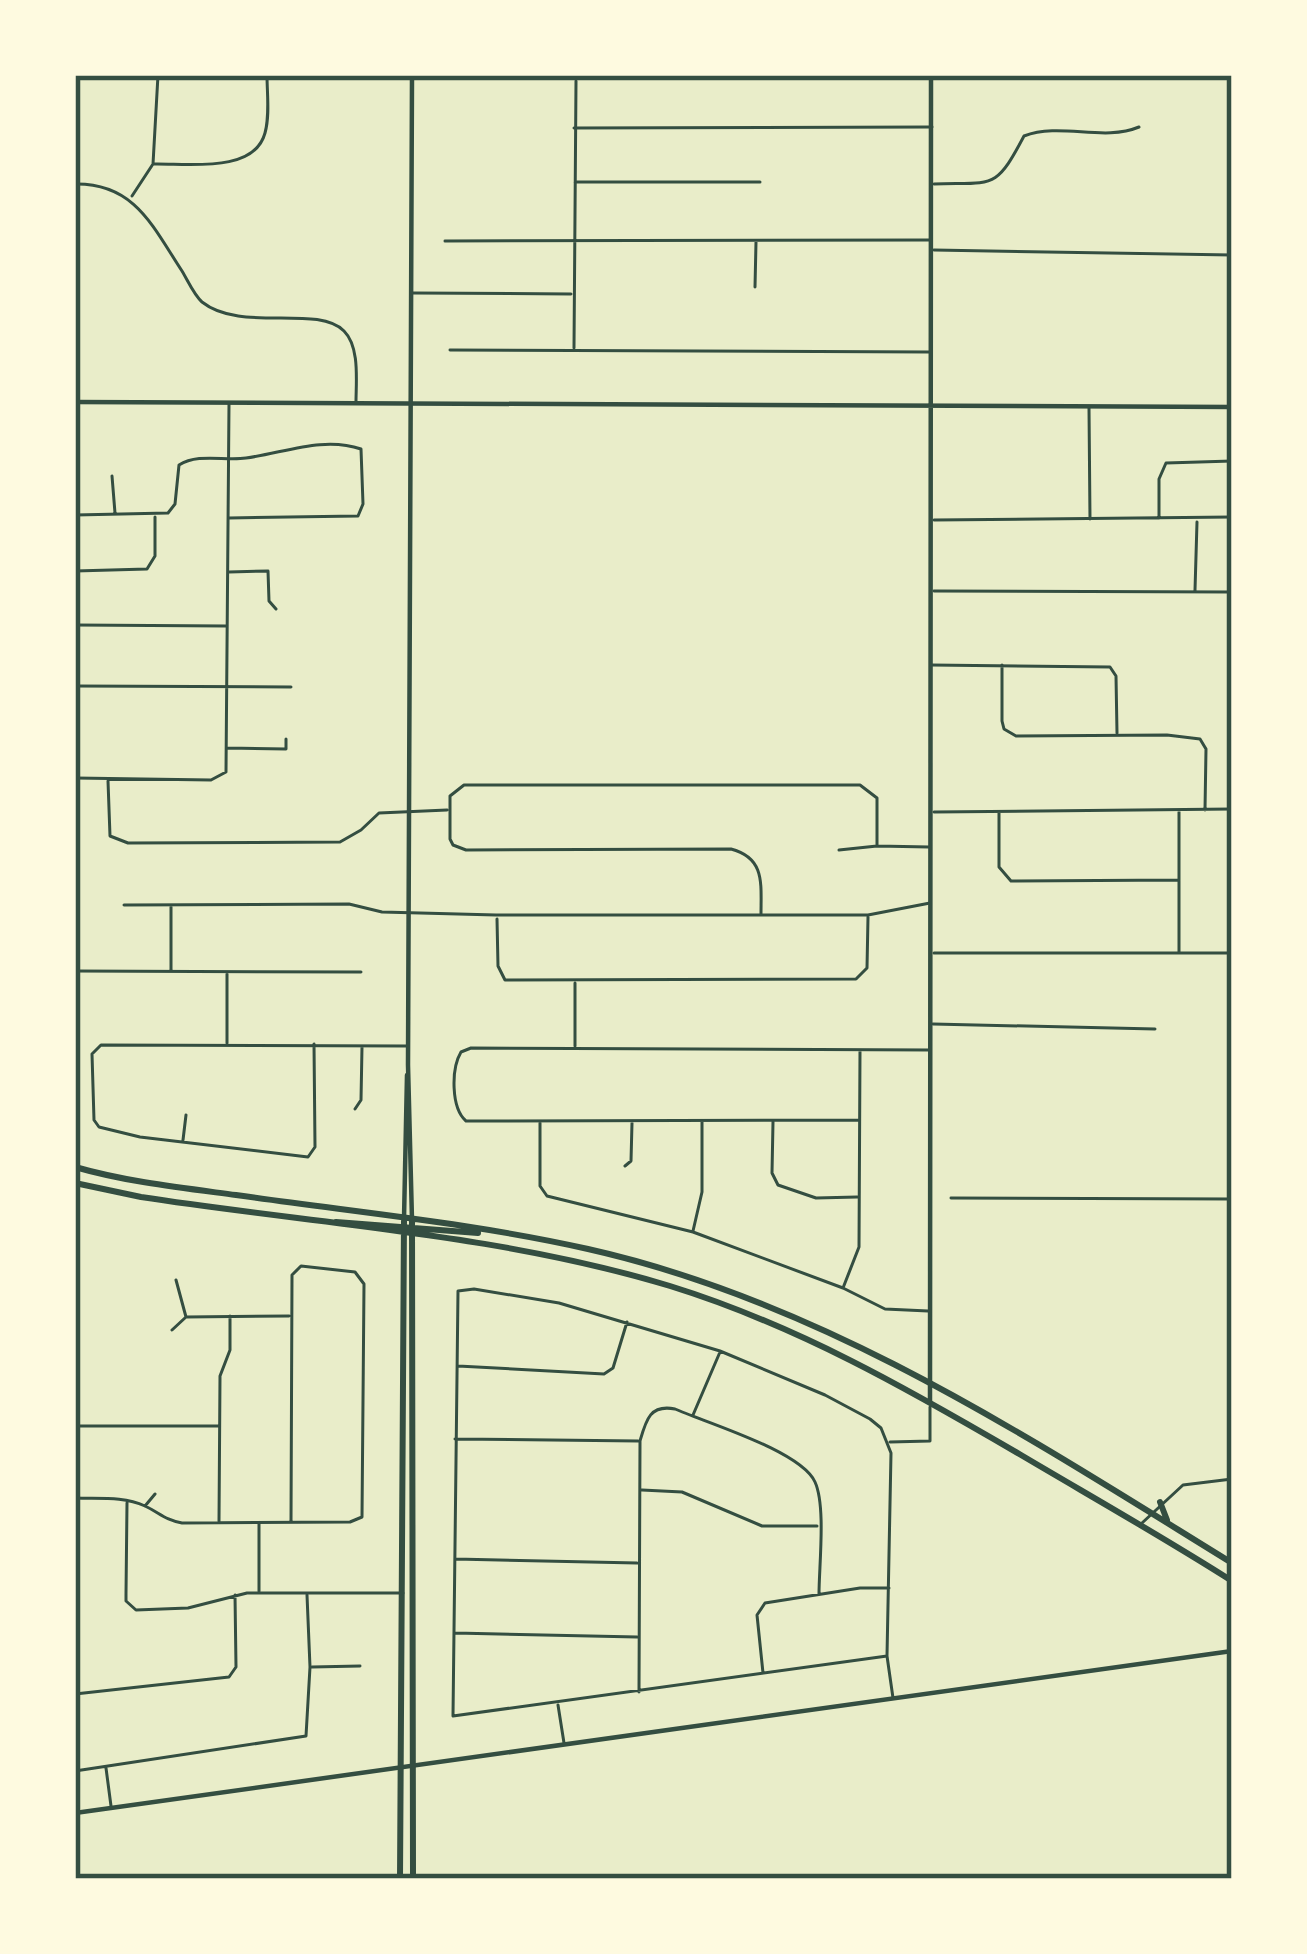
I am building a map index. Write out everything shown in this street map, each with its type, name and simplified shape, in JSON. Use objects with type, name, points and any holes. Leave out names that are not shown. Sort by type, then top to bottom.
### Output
[{"type":"main road","points":[[75,1166],[408,1227],[568,1260],[688,1292],[804,1336],[930,1402],[1232,1581]]},
{"type":"main road","points":[[75,1184],[315,1222],[488,1231],[596,1251],[715,1286],[818,1326],[930,1384],[1232,1563]]},
{"type":"main road","points":[[408,1227],[407,1593],[413,1879]]},
{"type":"main road","points":[[1160,1502],[1163,1516],[1184,1534]]},
{"type":"main road","points":[[400,1879],[407,1593]]},
{"type":"street","points":[[131,198],[153,164],[158,75]]},
{"type":"street","points":[[153,164],[239,161],[254,151],[264,137],[267,75]]},
{"type":"street","points":[[408,1227],[412,75]]},
{"type":"street","points":[[888,1443],[929,1441],[932,75]]},
{"type":"street","points":[[574,350],[576,81]]},
{"type":"street","points":[[574,128],[932,127]]},
{"type":"street","points":[[932,184],[991,181],[1010,166],[1024,136],[1038,130],[1125,133],[1139,128]]},
{"type":"street","points":[[573,182],[760,182]]},
{"type":"street","points":[[75,184],[91,184],[131,198],[200,300],[227,315],[323,320],[344,331],[354,352],[356,404]]},
{"type":"street","points":[[755,287],[756,240]]},
{"type":"street","points":[[445,241],[932,240]]},
{"type":"street","points":[[932,250],[1232,255]]},
{"type":"street","points":[[410,293],[573,294]]},
{"type":"street","points":[[450,350],[931,352]]},
{"type":"street","points":[[75,402],[1232,407]]},
{"type":"street","points":[[75,778],[218,779],[226,772],[229,402]]},
{"type":"street","points":[[1089,406],[1090,520]]},
{"type":"street","points":[[75,515],[154,515],[173,509],[177,471],[185,461],[319,445],[354,446],[364,456],[358,516],[230,518]]},
{"type":"street","points":[[1159,519],[1159,479],[1166,463],[1232,461]]},
{"type":"street","points":[[112,476],[115,515]]},
{"type":"street","points":[[75,572],[147,569],[155,556],[154,515]]},
{"type":"street","points":[[1195,592],[1197,518]]},
{"type":"street","points":[[931,520],[1232,518]]},
{"type":"street","points":[[227,572],[268,572],[269,601],[276,610]]},
{"type":"street","points":[[932,591],[1232,592]]},
{"type":"street","points":[[75,625],[228,626]]},
{"type":"street","points":[[931,664],[1110,667],[1116,676],[1117,735]]},
{"type":"street","points":[[1002,664],[1002,721],[1010,734],[1200,739],[1206,749],[1205,809]]},
{"type":"street","points":[[75,686],[291,686]]},
{"type":"street","points":[[227,748],[286,749],[286,739]]},
{"type":"street","points":[[108,779],[109,832],[122,842],[340,842],[379,813],[448,810]]},
{"type":"street","points":[[761,914],[761,878],[753,857],[730,849],[466,850],[453,845],[448,810],[453,790],[464,785],[860,785],[877,798],[877,846]]},
{"type":"street","points":[[930,812],[1232,809]]},
{"type":"street","points":[[1179,810],[1179,953]]},
{"type":"street","points":[[999,812],[999,867],[1011,881],[1179,880]]},
{"type":"street","points":[[839,850],[931,847]]},
{"type":"street","points":[[124,905],[349,904],[382,912],[496,915],[868,915],[932,904]]},
{"type":"street","points":[[171,905],[171,971]]},
{"type":"street","points":[[496,915],[498,966],[505,980],[575,982],[856,979],[867,968],[868,915]]},
{"type":"street","points":[[932,952],[1232,953]]},
{"type":"street","points":[[75,971],[361,972]]},
{"type":"street","points":[[227,972],[227,1044]]},
{"type":"street","points":[[575,982],[575,1048]]},
{"type":"street","points":[[933,1024],[1155,1029]]},
{"type":"street","points":[[314,1044],[315,1147],[308,1157],[100,1127],[92,1110],[94,1051],[105,1044],[314,1044],[408,1046]]},
{"type":"street","points":[[355,1109],[361,1100],[362,1045]]},
{"type":"street","points":[[859,1120],[466,1121],[456,1107],[457,1056],[471,1048],[932,1050]]},
{"type":"street","points":[[843,1288],[858,1255],[860,1048]]},
{"type":"street","points":[[182,1142],[186,1115]]},
{"type":"street","points":[[693,1232],[702,1192],[702,1120]]},
{"type":"street","points":[[773,1120],[772,1173],[778,1185],[816,1198],[859,1197]]},
{"type":"street","points":[[540,1121],[540,1186],[547,1196],[693,1232],[843,1288],[885,1309],[930,1311]]},
{"type":"street","points":[[625,1166],[632,1161],[632,1121]]},
{"type":"street","points":[[951,1198],[1232,1199]]},
{"type":"street","points":[[75,1498],[145,1506],[165,1520],[219,1522],[356,1521],[362,1517],[364,1284],[355,1272],[308,1266],[295,1269],[291,1521]]},
{"type":"street","points":[[176,1280],[186,1317]]},
{"type":"street","points":[[887,1655],[453,1716],[458,1291],[474,1288],[628,1321],[720,1351],[860,1413],[881,1428],[891,1453],[887,1655],[893,1698]]},
{"type":"street","points":[[219,1522],[220,1376],[230,1350],[230,1316]]},
{"type":"street","points":[[172,1330],[186,1317],[291,1316]]},
{"type":"street","points":[[455,1366],[604,1375],[614,1368],[628,1321]]},
{"type":"street","points":[[693,1417],[720,1351]]},
{"type":"street","points":[[639,1693],[640,1441],[657,1408],[675,1409],[805,1468],[818,1491],[819,1594]]},
{"type":"street","points":[[75,1426],[220,1426]]},
{"type":"street","points":[[455,1439],[640,1441]]},
{"type":"street","points":[[1140,1525],[1160,1502],[1192,1482],[1232,1479]]},
{"type":"street","points":[[640,1490],[682,1492],[762,1526],[819,1526]]},
{"type":"street","points":[[145,1506],[155,1494]]},
{"type":"street","points":[[127,1502],[125,1588],[136,1610],[188,1608],[234,1594],[407,1593]]},
{"type":"street","points":[[259,1593],[260,1521]]},
{"type":"street","points":[[454,1559],[639,1563]]},
{"type":"street","points":[[763,1673],[757,1610],[771,1601],[891,1588]]},
{"type":"street","points":[[75,1694],[229,1677],[236,1666],[234,1594]]},
{"type":"street","points":[[75,1771],[301,1739],[309,1731],[307,1594]]},
{"type":"street","points":[[453,1633],[639,1637]]},
{"type":"street","points":[[75,1813],[1232,1652]]},
{"type":"street","points":[[310,1667],[360,1666]]},
{"type":"street","points":[[558,1702],[564,1745]]},
{"type":"street","points":[[106,1766],[112,1808]]},
{"type":"street","points":[[647,1879],[1062,1879]]}]
